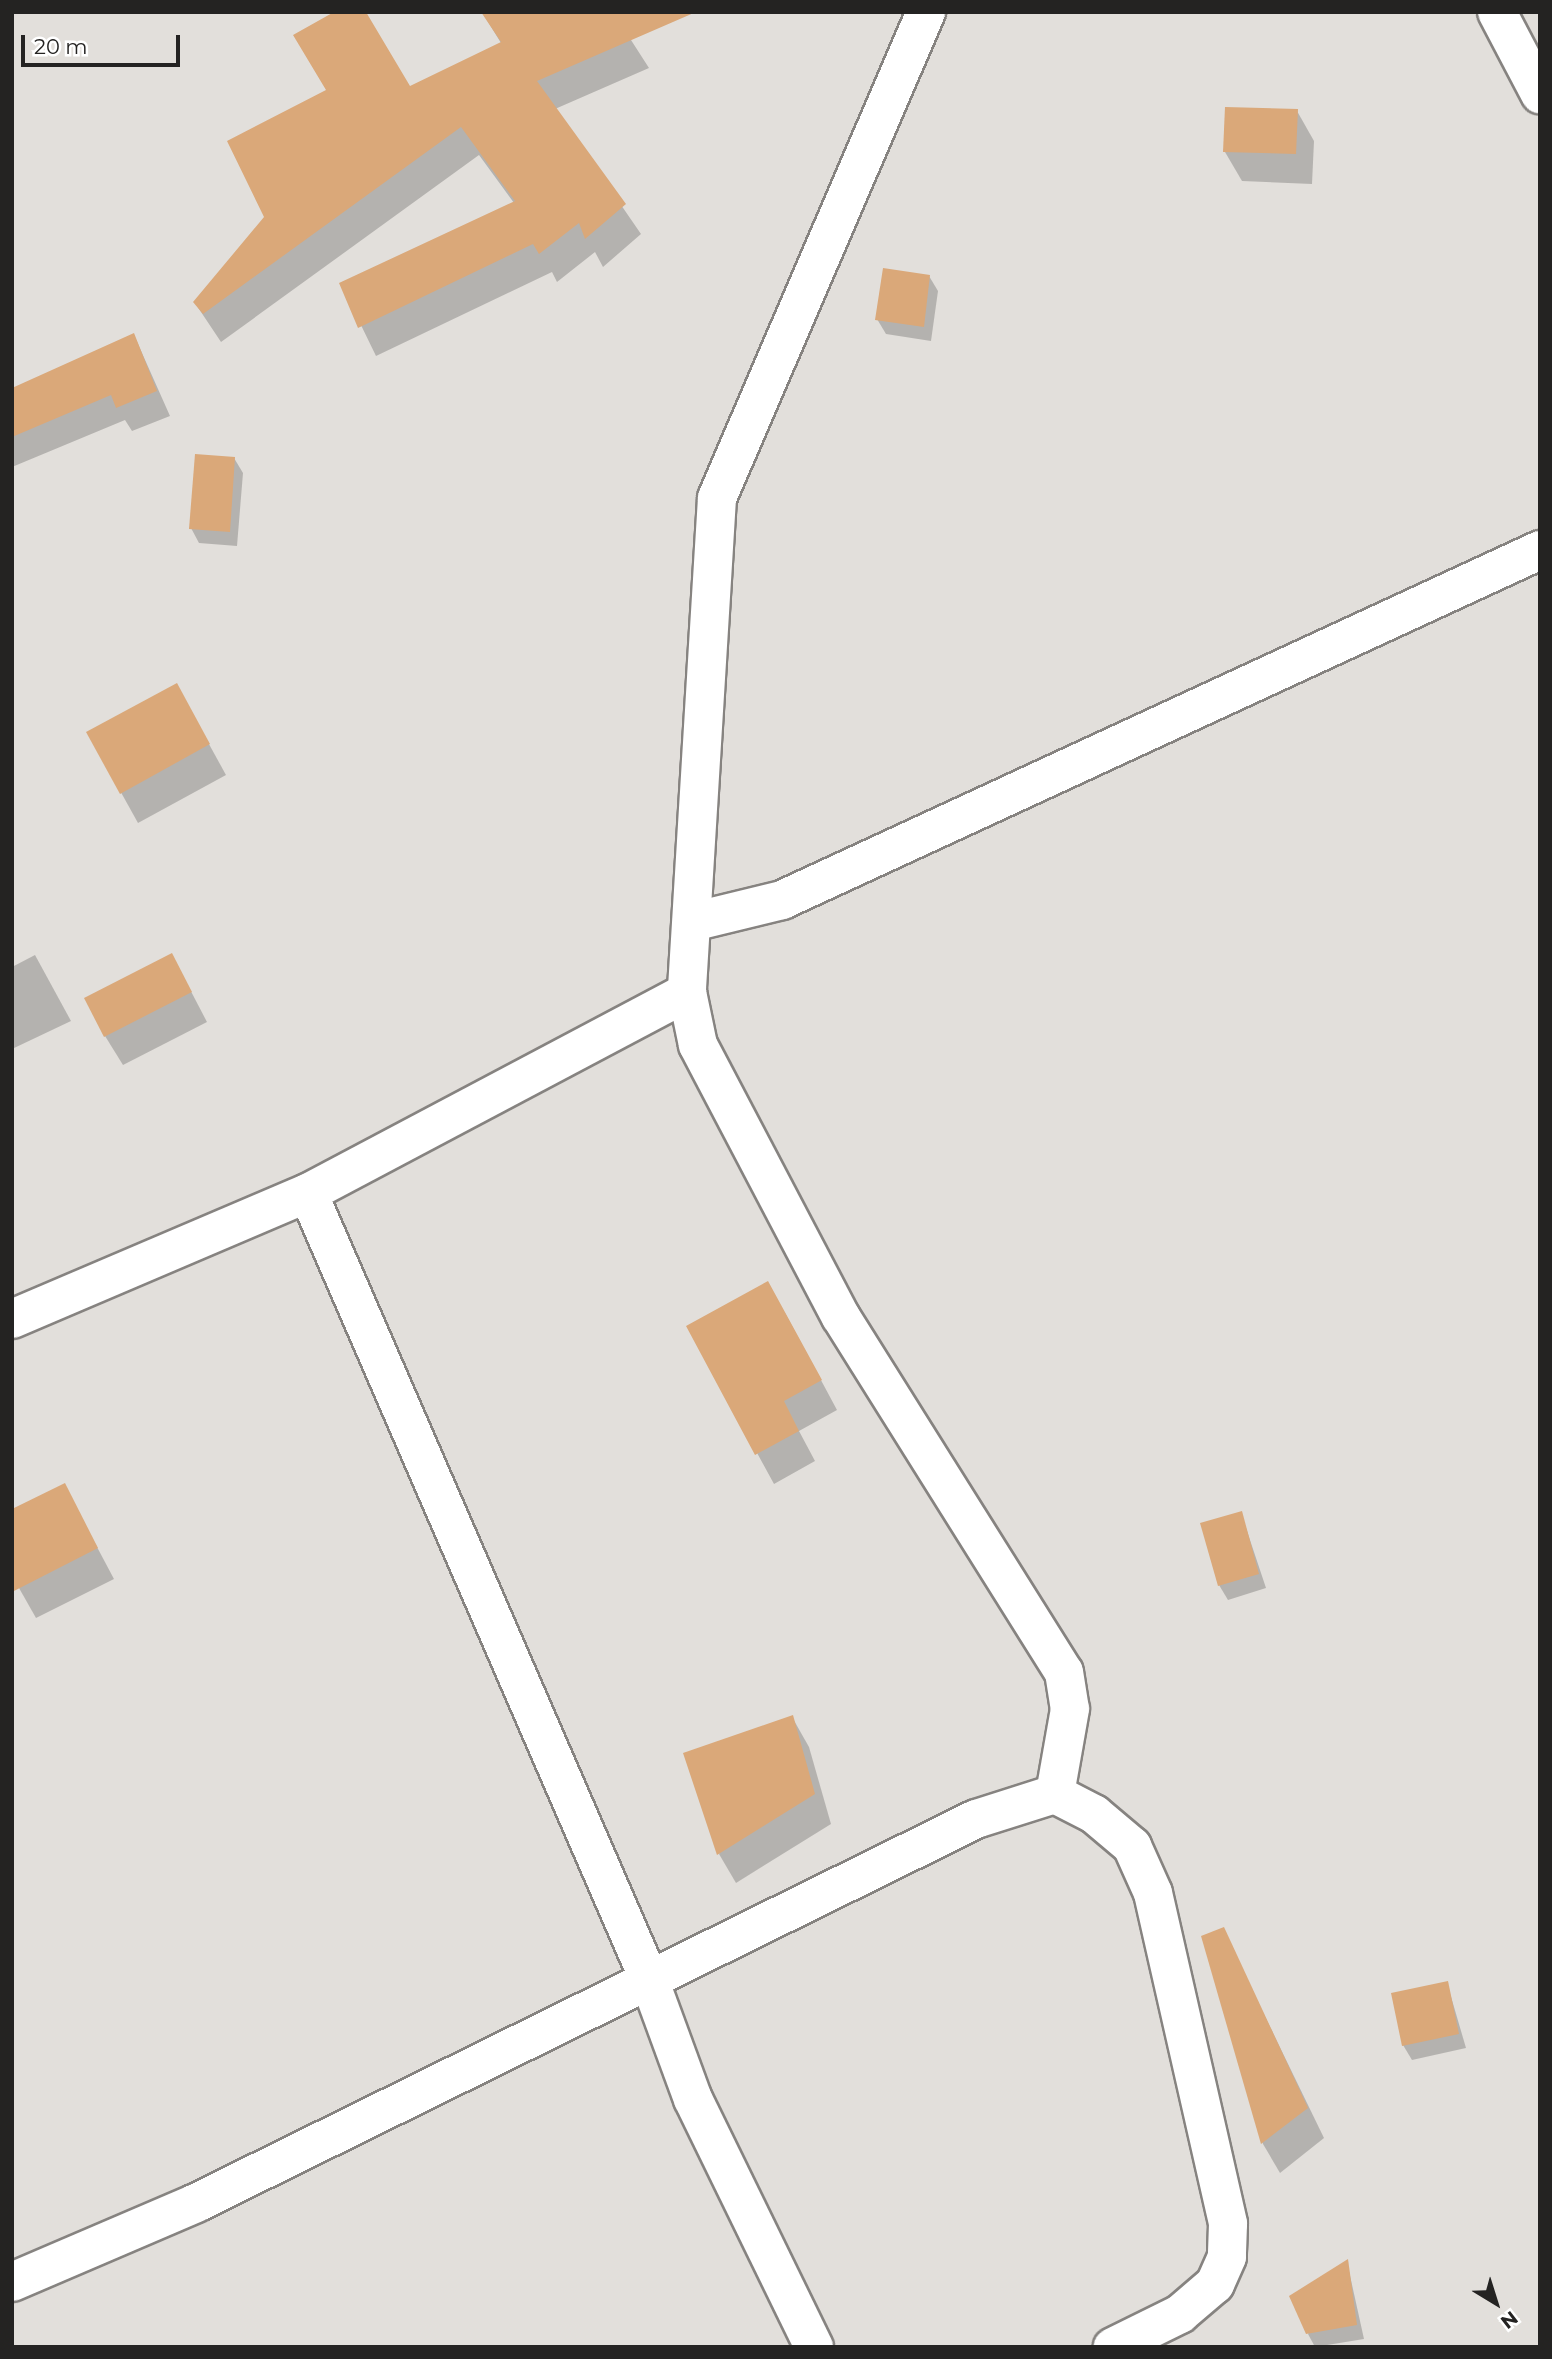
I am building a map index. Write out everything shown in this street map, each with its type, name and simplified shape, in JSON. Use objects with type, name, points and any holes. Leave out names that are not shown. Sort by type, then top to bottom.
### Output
[{"type":"street","points":[[926,12],[717,498],[687,992],[698,1045],[841,1317],[1064,1672],[1070,1709],[1055,1794]]},
{"type":"street","points":[[1497,12],[1540,94]]},
{"type":"street","points":[[692,922],[782,900],[1540,550]]},
{"type":"street","points":[[12,1319],[308,1193],[687,992]]},
{"type":"street","points":[[308,1193],[649,1979],[693,2099],[814,2347]]},
{"type":"street","points":[[12,2282],[196,2203],[976,1819],[1055,1794],[1094,1814],[1132,1846],[1153,1893],[1228,2224],[1227,2257],[1215,2284],[1180,2314],[1113,2347]]},
{"type":"building","points":[[334,12],[366,12],[410,86],[501,42],[481,12],[696,12],[537,81],[626,204],[585,239],[579,223],[539,254],[533,244],[358,328],[339,283],[515,201],[461,127],[203,314],[193,302],[264,217],[227,141],[326,90],[293,35]]},
{"type":"building","points":[[1225,107],[1298,109],[1296,154],[1223,152]]},
{"type":"building","points":[[883,268],[930,275],[924,327],[875,320]]},
{"type":"building","points":[[134,333],[157,391],[116,408],[111,395],[12,437],[12,388]]},
{"type":"building","points":[[195,454],[235,457],[230,532],[189,529]]},
{"type":"building","points":[[177,683],[210,744],[120,794],[86,732]]},
{"type":"building","points":[[172,953],[192,992],[104,1037],[84,998]]},
{"type":"building","points":[[768,1281],[822,1380],[784,1401],[799,1431],[755,1455],[686,1326]]},
{"type":"building","points":[[65,1483],[98,1548],[12,1592],[12,1509]]},
{"type":"building","points":[[1242,1511],[1259,1574],[1218,1586],[1200,1523]]},
{"type":"building","points":[[793,1715],[815,1794],[717,1855],[683,1753]]},
{"type":"building","points":[[1224,1927],[1308,2108],[1261,2144],[1201,1936]]},
{"type":"building","points":[[1448,1981],[1459,2034],[1402,2046],[1391,1993]]},
{"type":"building","points":[[1348,2259],[1357,2325],[1306,2334],[1289,2296]]}]
